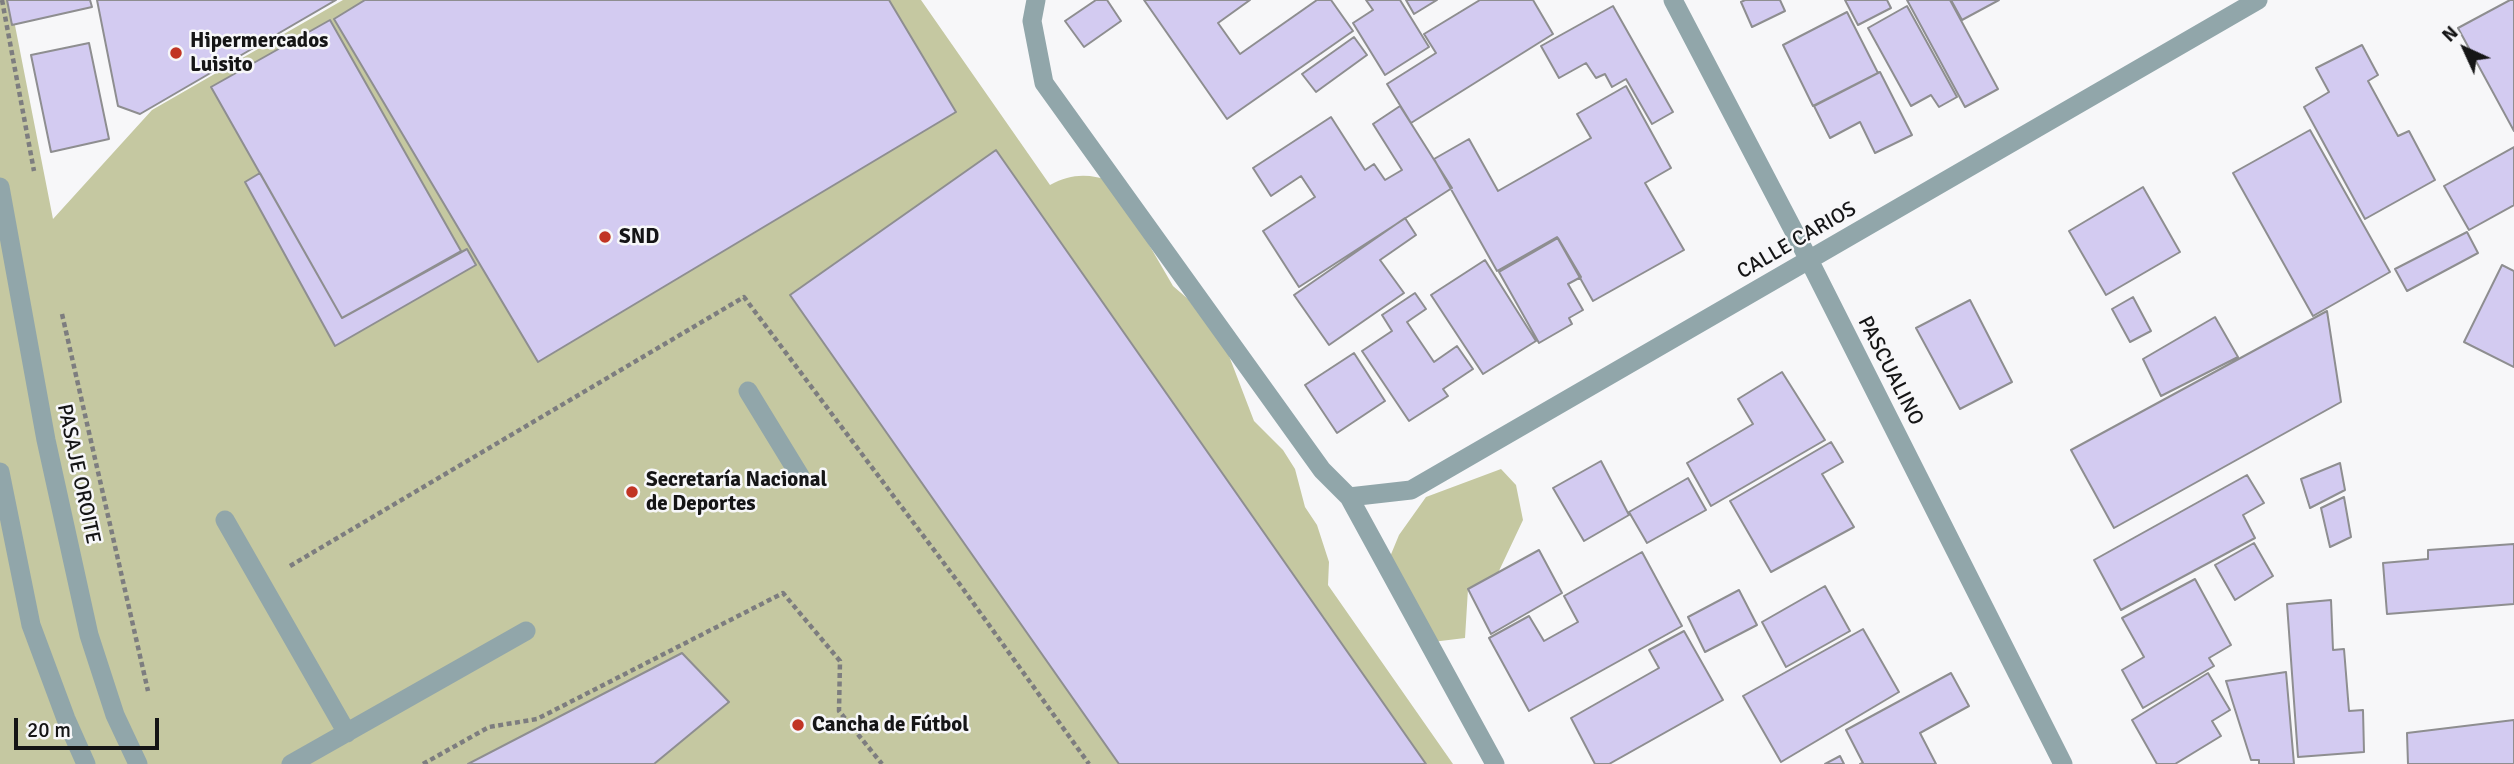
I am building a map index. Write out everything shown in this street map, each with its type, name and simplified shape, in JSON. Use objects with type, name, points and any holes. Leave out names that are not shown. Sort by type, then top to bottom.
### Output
[{"type":"street","points":[[1036,0],[1032,21],[1044,83],[1322,470],[1349,496],[1495,764]]},
{"type":"street","name":"PASCUALINO","points":[[1673,0],[1809,260],[2063,764]]},
{"type":"street","name":"CALLE CARIOS","points":[[1349,496],[1411,490],[2258,0]]},
{"type":"street","name":"PASAJE OROITE","points":[[0,187],[46,440],[89,635],[115,715],[138,764]]},
{"type":"street","points":[[748,391],[800,476]]},
{"type":"street","points":[[0,472],[31,625],[86,764]]},
{"type":"street","points":[[225,520],[347,733]]},
{"type":"street","points":[[291,764],[526,631]]},
{"type":"path","points":[[2,0],[34,173]]},
{"type":"path","points":[[262,582],[744,297],[961,586],[1089,764]]},
{"type":"path","points":[[61,307],[150,701]]},
{"type":"path","points":[[423,764],[489,727],[537,719],[783,593],[840,661],[839,711],[882,764]]},
{"type":"green space","name":"Secretaría Nacional de Deportes","points":[[0,0],[10,0],[53,219],[152,110],[343,0],[921,0],[1050,185],[1066,178],[1081,176],[1112,181],[1173,286],[1188,299],[1226,348],[1254,421],[1283,450],[1295,469],[1305,507],[1317,525],[1329,562],[1328,585],[1453,764],[0,764]]},
{"type":"green space","points":[[1501,469],[1516,485],[1523,520],[1498,573],[1468,589],[1465,638],[1424,643],[1387,564],[1399,535],[1426,497]]},
{"type":"building","points":[[7,0],[90,0],[92,7],[12,25]]},
{"type":"building","name":"Hipermercados Luisito","points":[[97,0],[336,0],[140,114],[118,106]]},
{"type":"building","name":"SND","points":[[365,0],[889,0],[956,112],[538,362],[334,19]]},
{"type":"building","points":[[1096,0],[1107,0],[1121,21],[1084,47],[1065,21]]},
{"type":"building","points":[[1144,0],[1250,0],[1218,23],[1240,54],[1317,0],[1331,0],[1353,31],[1227,119]]},
{"type":"building","points":[[1366,0],[1400,0],[1429,47],[1385,75],[1353,23],[1373,10]]},
{"type":"building","points":[[1406,0],[1437,0],[1414,14]]},
{"type":"building","points":[[1480,0],[1533,0],[1553,34],[1411,123],[1387,84],[1436,53],[1424,34]]},
{"type":"building","points":[[1780,0],[1785,11],[1752,27],[1741,2]]},
{"type":"building","points":[[1845,0],[1887,0],[1891,8],[1858,25]]},
{"type":"building","points":[[1907,0],[1950,0],[1998,89],[1965,107]]},
{"type":"building","points":[[1951,0],[1999,0],[1962,20]]},
{"type":"building","points":[[2514,0],[2514,131],[2458,28]]},
{"type":"building","points":[[1613,6],[1673,112],[1652,124],[1626,79],[1612,87],[1605,74],[1596,78],[1586,63],[1559,78],[1541,46]]},
{"type":"building","points":[[1907,6],[1957,97],[1939,107],[1931,95],[1911,106],[1868,28]]},
{"type":"building","points":[[1847,12],[1878,73],[1813,106],[1783,45]]},
{"type":"building","points":[[330,20],[461,251],[342,318],[211,87]]},
{"type":"building","points":[[1354,37],[1367,55],[1316,92],[1302,74]]},
{"type":"building","points":[[89,43],[109,139],[51,152],[31,55]]},
{"type":"building","points":[[2362,45],[2378,75],[2368,81],[2398,136],[2409,131],[2435,180],[2365,219],[2304,107],[2329,92],[2316,68]]},
{"type":"building","points":[[1880,72],[1912,135],[1875,153],[1860,122],[1830,138],[1814,106]]},
{"type":"building","points":[[1626,86],[1671,168],[1645,183],[1684,250],[1593,301],[1557,237],[1497,271],[1434,159],[1469,139],[1498,191],[1591,138],[1577,114]]},
{"type":"building","points":[[1400,106],[1452,188],[1299,287],[1263,231],[1315,197],[1301,176],[1271,196],[1253,168],[1331,117],[1365,170],[1374,164],[1385,180],[1402,170],[1373,124]]},
{"type":"building","points":[[2310,130],[2390,272],[2313,316],[2233,173]]},
{"type":"building","points":[[2514,147],[2514,205],[2469,230],[2444,186]]},
{"type":"building","points":[[996,150],[1426,764],[1119,764],[790,295]]},
{"type":"building","points":[[260,173],[342,318],[467,249],[476,265],[335,346],[245,182]]},
{"type":"building","points":[[2143,187],[2180,252],[2106,295],[2069,231]]},
{"type":"building","points":[[1405,218],[1416,235],[1380,260],[1404,293],[1329,345],[1294,295]]},
{"type":"building","points":[[2467,232],[2478,253],[2407,291],[2395,269]]},
{"type":"building","points":[[1558,238],[1581,277],[1568,284],[1583,310],[1569,318],[1572,324],[1539,343],[1499,272]]},
{"type":"building","points":[[1485,260],[1536,341],[1483,374],[1431,295]]},
{"type":"building","points":[[2502,265],[2514,271],[2514,367],[2464,342]]},
{"type":"building","points":[[1415,293],[1426,309],[1407,322],[1434,362],[1457,346],[1473,369],[1443,389],[1448,396],[1409,421],[1362,351],[1392,331],[1382,315]]},
{"type":"building","points":[[2133,297],[2151,331],[2130,342],[2112,309]]},
{"type":"building","points":[[1970,300],[2012,382],[1960,409],[1916,328]]},
{"type":"building","points":[[2327,311],[2341,402],[2114,528],[2071,450]]},
{"type":"building","points":[[2215,317],[2238,357],[2161,396],[2143,359]]},
{"type":"building","points":[[1354,353],[1385,401],[1337,433],[1305,385]]},
{"type":"building","points":[[1782,372],[1825,440],[1711,506],[1687,463],[1753,424],[1738,399]]},
{"type":"building","points":[[1831,442],[1843,462],[1822,474],[1854,527],[1771,572],[1730,501]]},
{"type":"building","points":[[1601,461],[1629,515],[1584,541],[1553,488]]},
{"type":"building","points":[[2340,463],[2345,490],[2310,508],[2301,479]]},
{"type":"building","points":[[2247,475],[2264,503],[2243,515],[2255,538],[2121,610],[2094,560]]},
{"type":"building","points":[[1688,478],[1706,510],[1647,543],[1629,512]]},
{"type":"building","points":[[2344,497],[2351,537],[2330,547],[2321,508]]},
{"type":"building","points":[[2254,543],[2273,576],[2235,600],[2215,565]]},
{"type":"building","points":[[2514,544],[2514,604],[2387,614],[2383,563],[2428,559],[2428,550]]},
{"type":"building","points":[[1539,550],[1562,593],[1491,634],[1468,589]]},
{"type":"building","points":[[1642,552],[1682,626],[1529,711],[1489,638],[1529,616],[1544,641],[1578,622],[1564,596]]},
{"type":"building","points":[[2195,579],[2231,645],[2209,658],[2214,666],[2143,708],[2122,670],[2144,657],[2122,618]]},
{"type":"building","points":[[1825,586],[1850,631],[1786,667],[1762,622]]},
{"type":"building","points":[[1739,590],[1757,625],[1705,652],[1688,617]]},
{"type":"building","points":[[2331,600],[2333,650],[2344,649],[2349,711],[2363,710],[2364,752],[2298,757],[2287,604]]},
{"type":"building","points":[[1863,629],[1899,692],[1781,762],[1743,696]]},
{"type":"building","points":[[1684,631],[1723,700],[1609,764],[1595,764],[1571,718],[1659,668],[1649,650]]},
{"type":"building","points":[[682,653],[729,702],[654,764],[468,764]]},
{"type":"building","points":[[2286,672],[2294,764],[2259,764],[2259,760],[2251,760],[2226,681]]},
{"type":"building","points":[[1951,673],[1969,706],[1920,733],[1936,764],[1860,764],[1863,763],[1846,730]]},
{"type":"building","points":[[2208,673],[2230,710],[2212,721],[2221,736],[2175,764],[2157,764],[2132,720]]},
{"type":"building","points":[[2514,720],[2514,764],[2408,764],[2407,733]]},
{"type":"building","points":[[1840,756],[1844,764],[1825,764]]},
{"type":"place","name":"Hipermercados Luisito","points":[[176,53]]},
{"type":"place","name":"SND","points":[[605,237]]},
{"type":"place","name":"Secretaría Nacional de Deportes","points":[[632,492]]},
{"type":"place","name":"Cancha de Fútbol","points":[[798,725]]}]
